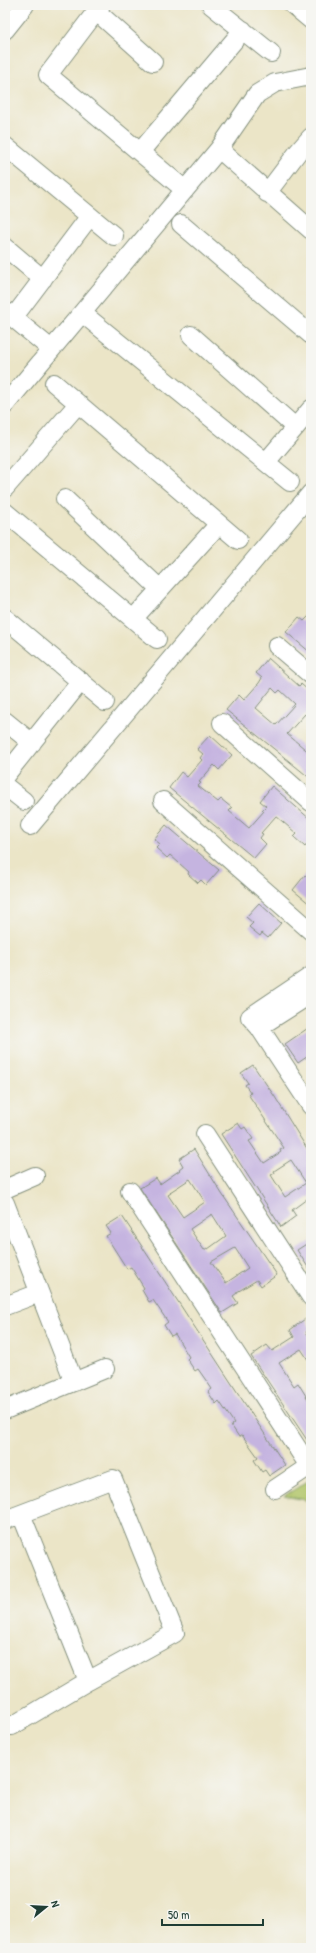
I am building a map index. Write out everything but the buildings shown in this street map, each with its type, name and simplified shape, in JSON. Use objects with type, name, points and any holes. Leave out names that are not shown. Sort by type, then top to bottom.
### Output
[{"type":"street","points":[[5,30],[25,5]]},
{"type":"street","points":[[211,5],[271,53]]},
{"type":"street","points":[[293,5],[311,20]]},
{"type":"street","points":[[153,62],[99,8],[48,75],[186,190]]},
{"type":"street","points":[[140,152],[243,30]]},
{"type":"street","points":[[5,405],[186,190],[219,149],[257,94],[275,83],[311,76]]},
{"type":"street","points":[[267,193],[311,137]]},
{"type":"street","points":[[5,146],[114,236]]},
{"type":"street","points":[[219,149],[267,193],[311,230]]},
{"type":"street","points":[[51,349],[9,314],[43,279],[90,216]]},
{"type":"street","points":[[181,224],[311,335]]},
{"type":"street","points":[[5,246],[43,279]]},
{"type":"street","points":[[82,313],[290,482]]},
{"type":"street","points":[[191,335],[295,427]]},
{"type":"street","points":[[54,383],[238,540]]},
{"type":"street","points":[[5,488],[78,404]]},
{"type":"street","points":[[266,462],[311,409]]},
{"type":"street","points":[[30,826],[311,493]]},
{"type":"street","points":[[65,499],[160,589]]},
{"type":"street","points":[[5,512],[157,639]]},
{"type":"street","points":[[133,619],[219,524]]},
{"type":"street","points":[[5,618],[105,702]]},
{"type":"street","points":[[277,646],[311,675]]},
{"type":"street","points":[[5,776],[81,681]]},
{"type":"street","points":[[5,721],[32,742]]},
{"type":"street","points":[[222,723],[311,802]]},
{"type":"street","points":[[5,786],[24,801]]},
{"type":"street","points":[[163,802],[311,931]]},
{"type":"street","points":[[311,976],[250,1016],[259,1027],[311,1106]]},
{"type":"street","points":[[259,1027],[311,994]]},
{"type":"street","points":[[205,1134],[311,1296]]},
{"type":"street","points":[[5,1189],[35,1176]]},
{"type":"street","points":[[130,1191],[310,1466],[275,1489]]},
{"type":"street","points":[[5,1202],[74,1382]]},
{"type":"street","points":[[5,1306],[39,1293]]},
{"type":"street","points":[[5,1410],[105,1369]]},
{"type":"street","points":[[5,1724],[12,1726],[88,1681],[175,1634],[113,1478],[13,1517],[88,1681]]},
{"type":"green space","points":[[311,1479],[311,1501],[284,1496]]}]
